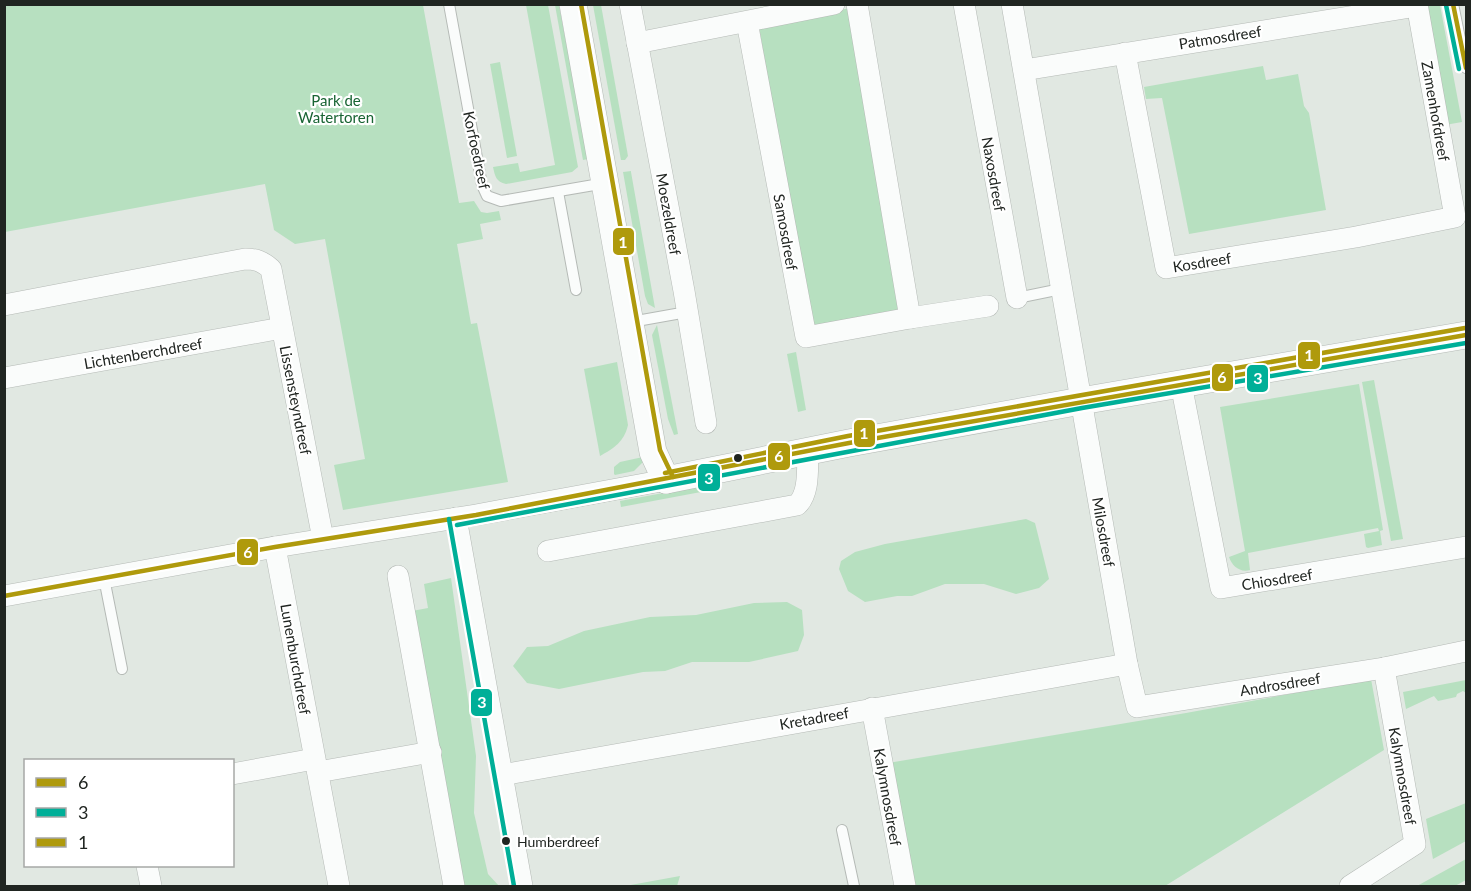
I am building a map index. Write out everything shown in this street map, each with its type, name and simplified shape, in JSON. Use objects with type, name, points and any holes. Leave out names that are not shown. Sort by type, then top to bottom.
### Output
[{"type":"street","points":[[573,4],[607,183],[637,320],[653,452],[666,480]]},
{"type":"street","points":[[589,4],[607,183]]},
{"type":"street","name":"Moezeldreef","points":[[630,4],[706,423]]},
{"type":"street","points":[[637,43],[834,4]]},
{"type":"street","points":[[856,4],[910,318]]},
{"type":"street","name":"Naxosdreef","points":[[964,4],[1017,298]]},
{"type":"street","points":[[1011,4],[1082,401]]},
{"type":"street","name":"Patmosdreef","points":[[1024,70],[1417,5]]},
{"type":"street","name":"Zamenhofdreef","points":[[1417,5],[1455,217]]},
{"type":"street","name":"Samosdreef","points":[[747,22],[806,337],[988,306]]},
{"type":"street","name":"Kosdreef","points":[[1125,53],[1166,268],[1356,237],[1455,217]]},
{"type":"street","name":"Lissensteyndreef","points":[[4,305],[244,259],[257,259],[264,263],[271,269],[323,539]]},
{"type":"street","name":"Lichtenberchdreef","points":[[4,378],[282,328]]},
{"type":"street","points":[[4,596],[275,547],[456,518],[1082,401],[1467,335]]},
{"type":"street","name":"Chiosdreef","points":[[1181,384],[1221,588],[1467,547]]},
{"type":"street","name":"Milosdreef","points":[[1082,401],[1127,664]]},
{"type":"street","points":[[548,551],[797,505],[803,499],[808,452]]},
{"type":"street","points":[[456,518],[522,886]]},
{"type":"street","name":"Lunenburchdreef","points":[[275,547],[339,886]]},
{"type":"street","points":[[398,576],[454,886]]},
{"type":"street","name":"Androsdreef","points":[[1127,664],[1137,707],[1384,668],[1467,651]]},
{"type":"street","name":"Kretadreef","points":[[502,775],[1127,664]]},
{"type":"street","name":"Kalymnosdreef","points":[[1350,886],[1415,844],[1384,668]]},
{"type":"street","name":"Kalymnosdreef","points":[[872,708],[904,886]]},
{"type":"street","points":[[234,774],[430,752]]},
{"type":"street","points":[[147,867],[151,886]]},
{"type":"lane","name":"Korfoedreef","points":[[449,4],[484,191],[491,199],[501,201],[607,183]]},
{"type":"lane","points":[[1453,4],[1467,68]]},
{"type":"lane","points":[[558,192],[576,290]]},
{"type":"lane","name":"Naxosdreef","points":[[1017,298],[1061,289]]},
{"type":"lane","points":[[637,320],[687,312]]},
{"type":"lane","points":[[104,578],[122,669]]},
{"type":"lane","points":[[842,830],[854,886]]},
{"type":"green space","name":"Park de Watertoren","points":[[5,4],[423,5],[459,203],[474,201],[481,212],[499,211],[501,220],[480,224],[483,239],[457,244],[471,324],[477,323],[508,482],[343,510],[334,465],[365,459],[325,239],[295,244],[274,230],[265,184],[5,232]]},
{"type":"green space","points":[[526,5],[548,5],[578,167],[572,172],[506,184],[498,180],[493,167],[518,163],[520,172],[555,165]]},
{"type":"green space","points":[[555,5],[559,5],[588,159],[583,160]]},
{"type":"green space","points":[[593,5],[601,5],[628,156],[625,160],[621,160]]},
{"type":"green space","points":[[1423,5],[1440,5],[1462,122],[1445,125]]},
{"type":"green space","points":[[850,8],[901,310],[812,328],[759,27]]},
{"type":"green space","points":[[500,62],[517,156],[507,158],[490,64]]},
{"type":"green space","points":[[1263,66],[1266,80],[1298,74],[1304,106],[1309,113],[1326,210],[1189,234],[1162,98],[1146,99],[1144,87]]},
{"type":"green space","points":[[631,171],[655,308],[648,304],[645,296],[623,172]]},
{"type":"green space","points":[[657,325],[678,434],[674,435],[668,419],[652,335]]},
{"type":"green space","points":[[796,352],[806,410],[798,412],[787,354]]},
{"type":"green space","points":[[617,362],[628,425],[618,444],[600,456],[584,369]]},
{"type":"green space","points":[[1374,380],[1403,539],[1391,541],[1362,382]]},
{"type":"green space","points":[[1359,384],[1383,530],[1380,531],[1382,545],[1366,547],[1364,534],[1379,531],[1378,528],[1248,553],[1250,570],[1237,568],[1229,557],[1245,551],[1220,407]]},
{"type":"green space","points":[[643,457],[644,461],[634,471],[614,474],[614,467],[620,462]]},
{"type":"green space","points":[[717,483],[717,489],[621,507],[620,501]]},
{"type":"green space","points":[[1026,519],[1035,523],[1049,579],[1039,588],[1016,594],[984,584],[945,584],[912,596],[897,596],[865,602],[848,591],[839,569],[841,561],[855,552],[885,544]]},
{"type":"green space","points":[[451,578],[476,756],[474,813],[488,874],[499,886],[462,886],[412,611],[428,608],[424,584]]},
{"type":"green space","points":[[787,602],[802,610],[804,635],[798,651],[749,662],[692,662],[665,671],[643,672],[559,689],[527,683],[513,666],[527,647],[548,646],[584,631],[650,617],[696,615],[754,603]]},
{"type":"green space","points":[[1371,679],[1384,750],[1165,886],[908,886],[888,763]]},
{"type":"green space","points":[[1466,680],[1466,693],[1463,691],[1456,697],[1438,701],[1434,696],[1406,709],[1403,692]]},
{"type":"green space","points":[[1466,803],[1466,841],[1433,859],[1426,819]]},
{"type":"green space","points":[[1466,859],[1466,880],[1455,886],[1417,886]]},
{"type":"green space","points":[[680,876],[677,886],[625,886]]},
{"type":"transit line","name":"1","points":[[581,4],[660,450],[673,477]]},
{"type":"transit line","name":"6","points":[[1453,4],[1466,68]]},
{"type":"transit line","name":"3","points":[[1446,5],[1459,69]]},
{"type":"transit line","name":"1","points":[[665,473],[848,436],[1465,328]]},
{"type":"transit line","name":"6","points":[[4,596],[275,547],[476,515],[849,443],[1466,335]]},
{"type":"transit line","name":"3","points":[[457,525],[1082,408],[1466,343]]},
{"type":"transit line","name":"3","points":[[449,519],[514,886]]},
{"type":"place","name":"Humberdreef","points":[[506,841]]}]
